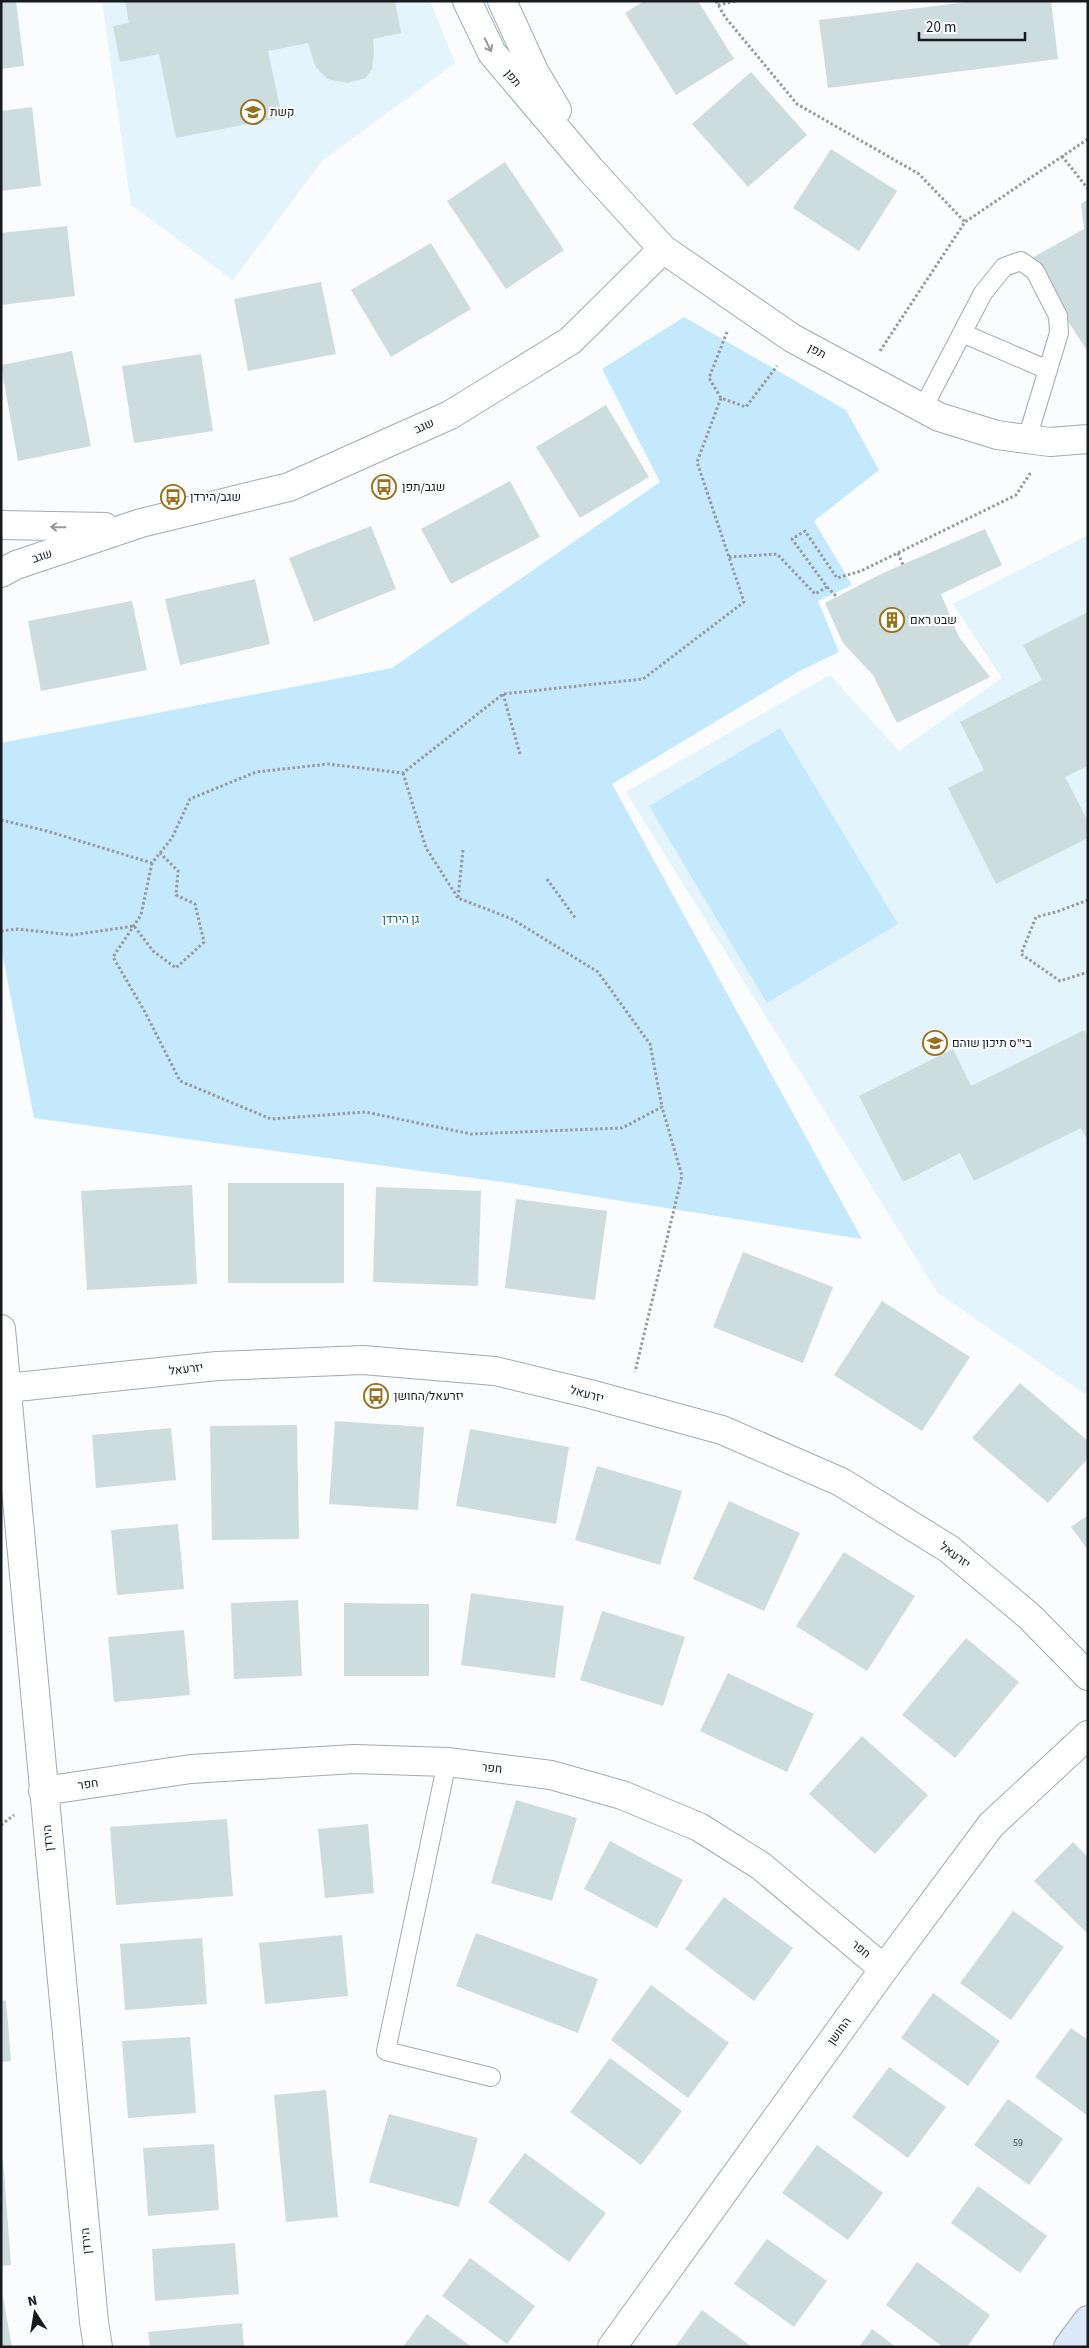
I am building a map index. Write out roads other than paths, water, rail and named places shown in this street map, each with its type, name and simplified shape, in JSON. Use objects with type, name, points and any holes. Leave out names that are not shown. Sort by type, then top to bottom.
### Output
[{"type":"street","name":"תפן","points":[[466,1],[492,53],[591,170],[663,249],[792,338],[939,417],[997,435],[1039,441],[1088,439]]},
{"type":"street","name":"תפן","points":[[502,1],[534,71],[591,170]]},
{"type":"street","name":"שגב","points":[[1,573],[16,565],[141,523],[289,488],[450,415],[570,342],[663,249]]},
{"type":"street","name":"שגב","points":[[1,525],[102,528],[141,523]]},
{"type":"street","name":"הירדן","points":[[1,1329],[43,1791],[93,2312],[98,2347]]},
{"type":"street","name":"יזרעאל","points":[[7,1388],[217,1366],[363,1360],[494,1371],[722,1430],[841,1482],[949,1549],[1029,1616],[1088,1676]]},
{"type":"street","name":"החושן","points":[[612,2347],[884,1969],[991,1825],[1088,1735]]},
{"type":"street","name":"חפר","points":[[43,1791],[201,1768],[354,1759],[447,1762],[551,1775],[622,1795],[699,1827],[761,1866],[884,1969]]},
{"type":"street","points":[[1068,2347],[1088,2320]]},
{"type":"lane","points":[[923,408],[984,293],[1004,267],[1021,261],[1035,271],[1058,316],[1059,333],[1048,370],[1039,441]]},
{"type":"lane","points":[[962,333],[1048,370]]},
{"type":"lane","points":[[447,1762],[386,2051],[491,2077]]},
{"type":"place","name":"קשת","points":[[253,112]]},
{"type":"place","name":"שגב/תפן","points":[[384,487]]},
{"type":"place","name":"שגב/הירדן","points":[[173,497]]},
{"type":"place","name":"שבט ראם","points":[[892,620]]},
{"type":"place","name":"בי\"ס תיכון שוהם","points":[[935,1043]]},
{"type":"place","name":"יזרעאל/החושן","points":[[376,1396]]},
{"type":"park label","name":"גן הירדן","points":[[401,919]]}]
